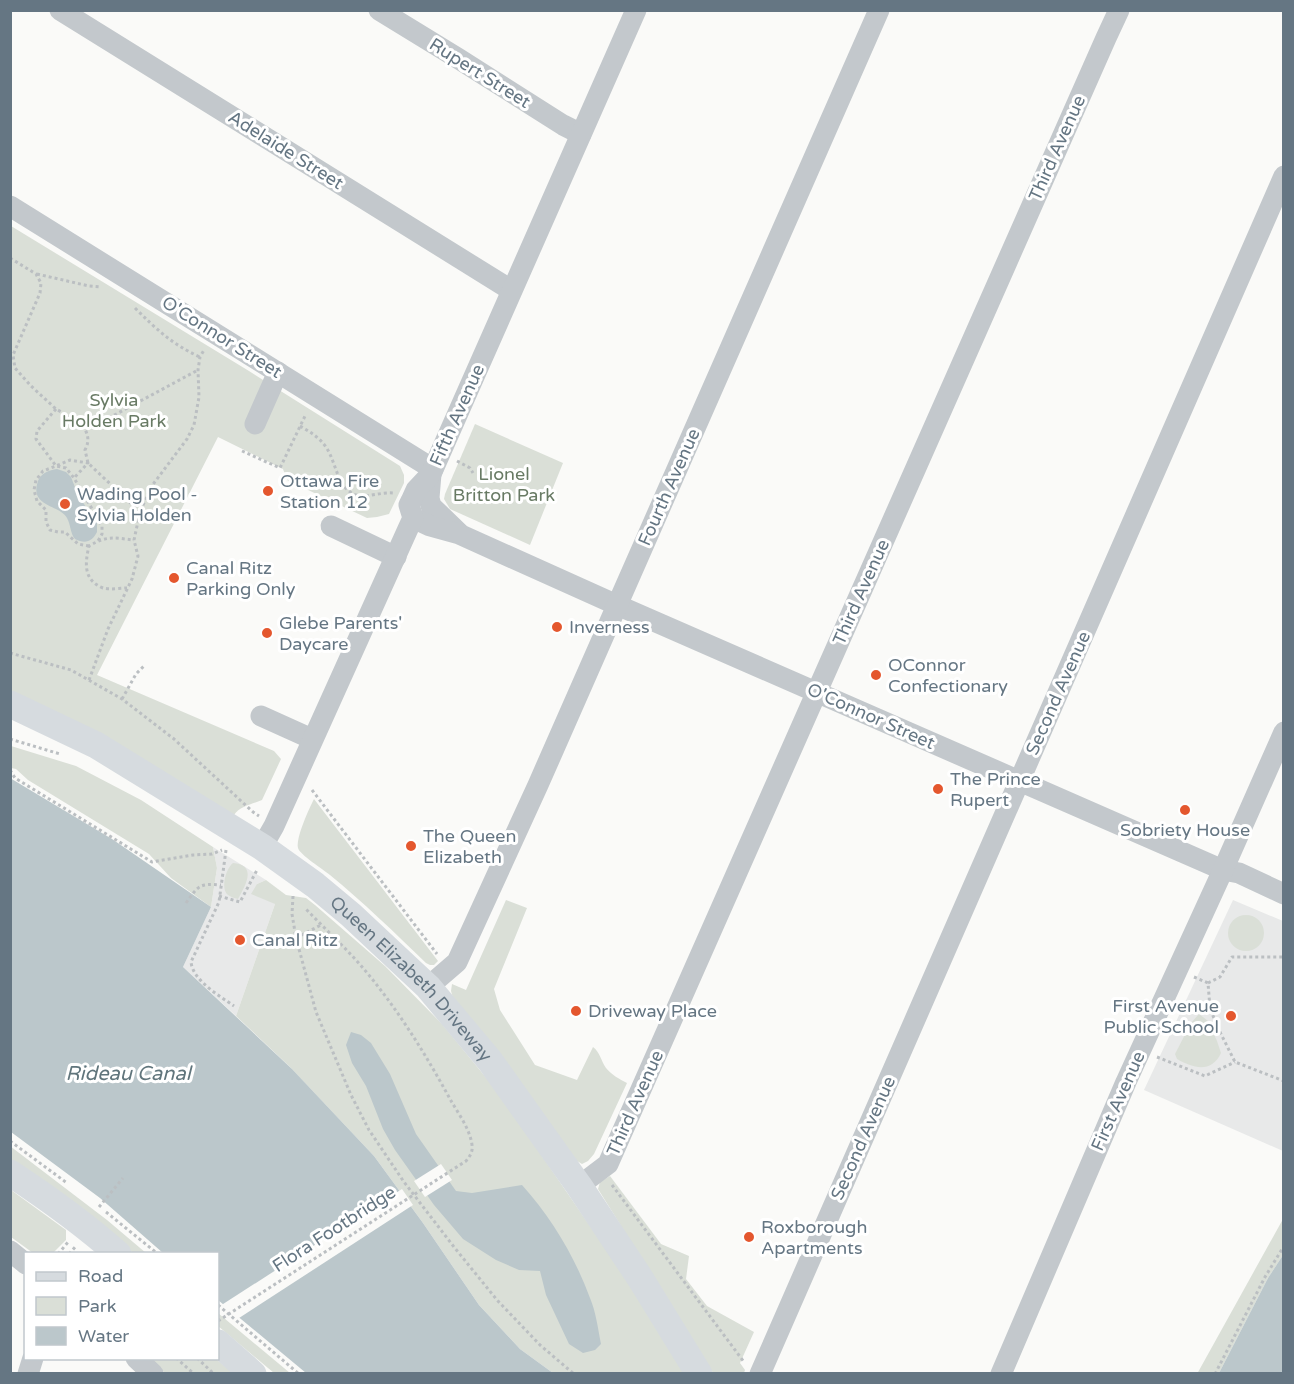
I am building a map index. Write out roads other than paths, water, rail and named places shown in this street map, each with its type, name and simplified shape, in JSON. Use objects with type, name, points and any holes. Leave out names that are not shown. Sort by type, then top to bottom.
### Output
[{"type":"main road","name":"Queen Elizabeth Driveway","points":[[10,704],[96,745],[261,857],[315,885],[351,915],[428,987],[589,1179],[640,1278],[699,1374]]},
{"type":"main road","points":[[10,1173],[47,1197],[98,1249]]},
{"type":"main road","points":[[219,1343],[253,1374]]},
{"type":"street","name":"Adelaide Street","points":[[60,10],[511,290]]},
{"type":"street","name":"Rupert Street","points":[[379,10],[581,134]]},
{"type":"street","name":"Fifth Avenue","points":[[261,857],[312,739],[396,557],[416,490],[432,472],[636,10]]},
{"type":"street","name":"Fourth Avenue","points":[[428,987],[449,960],[538,785],[879,10]]},
{"type":"street","name":"Third Avenue","points":[[589,1179],[608,1164],[1119,10]]},
{"type":"street","name":"Second Avenue","points":[[760,1374],[802,1294],[1020,781],[1284,176]]},
{"type":"street","name":"O'Connor Street","points":[[10,206],[278,372],[432,472],[429,498],[431,506],[459,534]]},
{"type":"street","points":[[255,424],[278,372]]},
{"type":"street","name":"O'Connor Street","points":[[412,509],[430,526],[459,534],[1223,870],[1239,873],[1284,894]]},
{"type":"street","points":[[331,526],[396,557]]},
{"type":"street","points":[[261,716],[312,739]]},
{"type":"street","name":"First Avenue","points":[[1001,1374],[1126,1082],[1284,732]]},
{"type":"street","points":[[10,1251],[24,1262]]},
{"type":"street","points":[[137,1360],[153,1374]]},
{"type":"water","name":"Wading Pool - Sylvia Holden","points":[[57,469],[66,472],[71,477],[78,495],[97,522],[97,532],[88,541],[75,539],[63,513],[46,504],[38,496],[36,489],[39,478],[46,472]]},
{"type":"water","name":"Rideau Canal","points":[[10,778],[112,839],[211,907],[183,967],[292,1069],[374,1156],[479,1305],[520,1349],[553,1373],[306,1373],[219,1301],[219,1252],[162,1252],[100,1198],[11,1132]]},
{"type":"water","points":[[351,1032],[361,1035],[371,1043],[390,1074],[416,1134],[456,1191],[472,1193],[522,1185],[543,1210],[570,1253],[592,1303],[601,1344],[595,1350],[583,1353],[569,1344],[546,1295],[540,1271],[519,1270],[496,1260],[463,1239],[434,1205],[383,1129],[346,1045]]},
{"type":"water","points":[[1283,1255],[1283,1373],[1219,1373],[1268,1278]]},
{"type":"place","name":"Ottawa Fire Station 12","points":[[268,491]]},
{"type":"place","name":"Wading Pool - Sylvia Holden","points":[[65,504]]},
{"type":"place","name":"Canal Ritz Parking Only","points":[[174,578]]},
{"type":"place","name":"Inverness","points":[[557,627]]},
{"type":"place","name":"Glebe Parents' Daycare","points":[[267,633]]},
{"type":"place","name":"OConnor Confectionary","points":[[876,675]]},
{"type":"place","name":"The Prince Rupert","points":[[938,789]]},
{"type":"place","name":"Sobriety House","points":[[1185,810]]},
{"type":"place","name":"The Queen Elizabeth","points":[[411,846]]},
{"type":"place","name":"Canal Ritz","points":[[240,940]]},
{"type":"place","name":"Driveway Place","points":[[576,1011]]},
{"type":"place","name":"First Avenue Public School","points":[[1231,1016]]},
{"type":"place","name":"Roxborough Apartments","points":[[749,1237]]},
{"type":"park label","name":"Sylvia Holden Park","points":[[114,410]]},
{"type":"park label","name":"Lionel Britton Park","points":[[504,484]]}]
